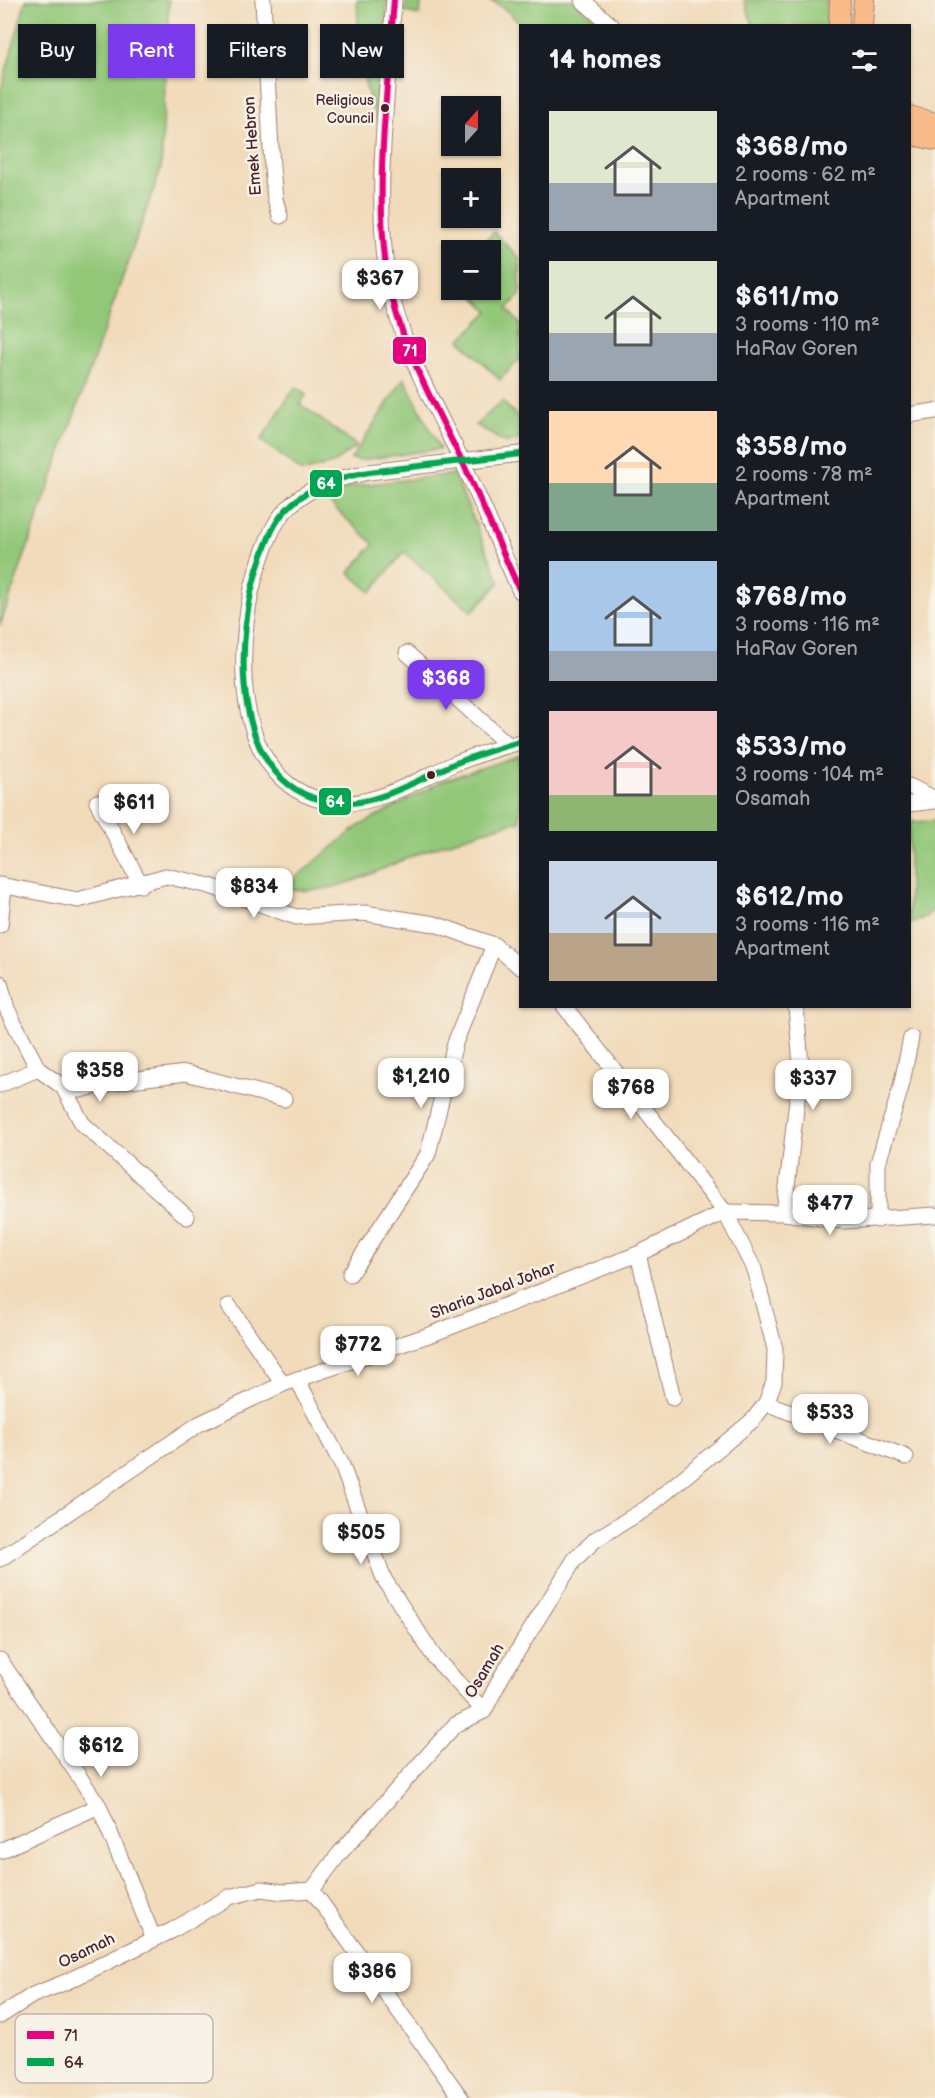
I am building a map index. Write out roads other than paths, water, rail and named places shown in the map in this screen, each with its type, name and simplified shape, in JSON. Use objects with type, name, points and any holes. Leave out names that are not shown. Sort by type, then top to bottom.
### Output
[{"type":"main road","points":[[839,24],[840,0]]},
{"type":"main road","points":[[862,24],[864,0]]},
{"type":"main road","points":[[911,117],[935,123]]},
{"type":"main road","points":[[911,134],[935,140]]},
{"type":"street","name":"Emek Hebron","points":[[263,0],[272,167],[275,199],[280,216]]},
{"type":"street","points":[[394,0],[383,185],[387,273],[396,308],[423,383],[462,461],[519,589]]},
{"type":"street","points":[[582,0],[610,24]]},
{"type":"street","points":[[911,415],[935,411]]},
{"type":"street","points":[[514,744],[457,763],[375,798],[341,804],[308,795],[278,775],[260,747],[248,712],[244,669],[247,608],[254,576],[273,528],[283,512],[303,493],[347,476],[394,468],[519,454]]},
{"type":"street","points":[[407,652],[514,744]]},
{"type":"street","points":[[911,787],[935,800]]},
{"type":"street","points":[[911,804],[935,800]]},
{"type":"street","points":[[97,802],[141,885]]},
{"type":"street","points":[[0,925],[2,886],[78,900],[141,885],[166,876],[210,886],[296,917],[364,913],[435,924],[494,945],[519,966]]},
{"type":"street","points":[[350,1274],[428,1154],[455,1043],[494,945]]},
{"type":"street","points":[[0,983],[7,1009],[38,1069],[63,1087],[80,1090],[115,1082],[186,1073],[284,1099]]},
{"type":"street","name":"Osamah","points":[[0,2016],[33,1995],[66,1982],[239,1893],[261,1889],[283,1893],[312,1890],[339,1854],[455,1725],[484,1711],[502,1676],[575,1559],[596,1539],[647,1508],[744,1428],[766,1403],[774,1382],[775,1348],[754,1269],[725,1212],[566,1008]]},
{"type":"street","points":[[784,1213],[801,1065],[796,1008]]},
{"type":"street","points":[[878,1220],[878,1163],[901,1087],[910,1038]]},
{"type":"street","points":[[0,1085],[38,1069]]},
{"type":"street","points":[[63,1087],[82,1123],[187,1216]]},
{"type":"street","name":"Sharia Jabal Johar","points":[[0,1559],[199,1424],[290,1381],[432,1334],[638,1254],[725,1212],[784,1213],[843,1221],[935,1215]]},
{"type":"street","points":[[638,1254],[673,1398]]},
{"type":"street","points":[[230,1306],[290,1381],[341,1463],[384,1579],[435,1658],[484,1711]]},
{"type":"street","points":[[766,1403],[906,1457]]},
{"type":"street","points":[[0,1660],[99,1806],[153,1937],[171,1930]]},
{"type":"street","points":[[0,1851],[99,1806]]},
{"type":"street","points":[[312,1890],[461,2098]]},
{"type":"place","name":"Religious Council","points":[[385,108]]}]
